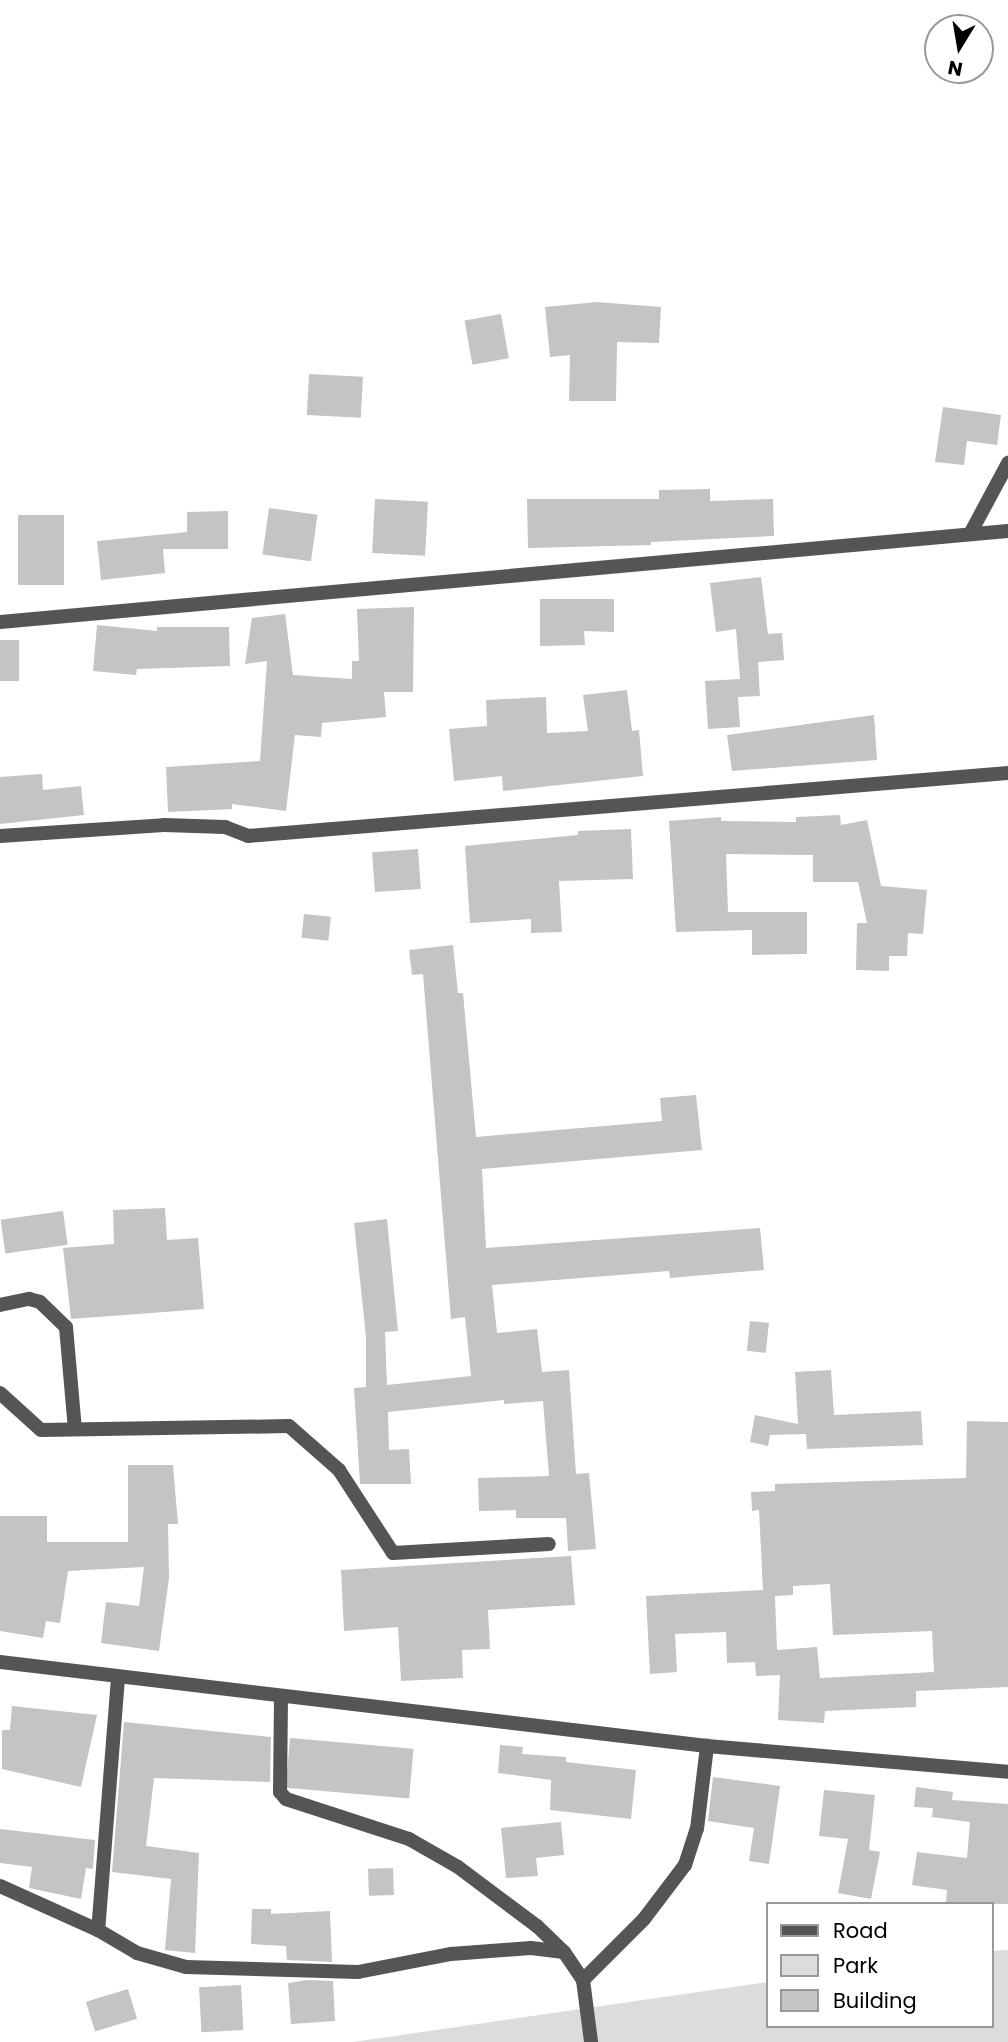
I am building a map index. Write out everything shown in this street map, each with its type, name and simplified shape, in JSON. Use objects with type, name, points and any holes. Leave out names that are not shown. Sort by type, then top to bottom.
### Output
[{"type":"street","points":[[970,534],[1008,463]]},
{"type":"street","points":[[0,622],[1008,531]]},
{"type":"street","points":[[0,836],[164,825],[225,827],[248,836],[1008,773]]},
{"type":"street","points":[[0,1305],[29,1299],[40,1302],[66,1327],[75,1429]]},
{"type":"street","points":[[0,1393],[41,1430],[289,1426],[339,1469],[394,1553],[549,1544]]},
{"type":"street","points":[[0,1662],[707,1746],[1008,1772]]},
{"type":"street","points":[[98,1930],[118,1678]]},
{"type":"street","points":[[281,1697],[279,1792],[286,1799],[409,1839],[495,1893],[564,1952],[583,1980],[591,2042]]},
{"type":"street","points":[[583,1980],[652,1911],[685,1865],[696,1829],[707,1746]]},
{"type":"street","points":[[0,1886],[98,1930],[137,1952],[186,1968],[358,1972],[451,1954],[531,1948],[564,1952]]},
{"type":"green space","points":[[1008,1950],[1008,2042],[353,2042],[766,1982],[766,2028],[994,2028],[994,1951]]},
{"type":"building","points":[[597,302],[661,307],[659,343],[617,342],[616,401],[569,401],[570,355],[550,357],[545,307]]},
{"type":"building","points":[[501,314],[509,358],[472,365],[465,320]]},
{"type":"building","points":[[309,374],[363,377],[361,418],[307,415]]},
{"type":"building","points":[[943,407],[1001,415],[997,445],[967,441],[964,465],[935,462]]},
{"type":"building","points":[[710,489],[710,501],[773,499],[774,536],[651,542],[651,545],[528,548],[527,499],[659,499],[659,490]]},
{"type":"building","points":[[375,499],[428,502],[425,556],[372,553]]},
{"type":"building","points":[[269,508],[318,515],[311,561],[262,555]]},
{"type":"building","points":[[228,511],[228,549],[163,549],[165,573],[101,580],[97,541],[187,532],[187,512]]},
{"type":"building","points":[[18,515],[64,515],[64,585],[18,585]]},
{"type":"building","points":[[761,577],[768,634],[782,633],[784,660],[758,662],[760,696],[738,697],[740,727],[708,729],[705,681],[740,679],[736,629],[716,632],[710,583]]},
{"type":"building","points":[[540,599],[614,599],[614,632],[584,631],[585,645],[540,646]]},
{"type":"building","points":[[414,607],[413,692],[384,692],[386,717],[322,723],[321,737],[295,735],[286,811],[232,804],[232,809],[168,812],[166,767],[260,761],[267,661],[245,664],[252,618],[285,614],[293,675],[352,679],[352,661],[359,661],[357,609]]},
{"type":"building","points":[[97,625],[157,631],[157,627],[229,627],[230,666],[137,669],[136,675],[93,671]]},
{"type":"building","points":[[0,640],[19,640],[19,681],[0,681]]},
{"type":"building","points":[[627,690],[632,731],[639,730],[643,776],[503,791],[502,776],[454,781],[449,729],[487,726],[486,700],[546,697],[547,733],[588,731],[583,695]]},
{"type":"building","points":[[874,715],[877,760],[732,771],[727,735]]},
{"type":"building","points":[[42,774],[43,790],[81,786],[84,815],[0,824],[0,777]]},
{"type":"building","points":[[840,815],[841,825],[867,820],[881,886],[927,890],[923,934],[908,933],[907,956],[889,956],[889,971],[856,970],[857,923],[867,923],[858,882],[813,882],[813,855],[726,854],[728,912],[807,912],[807,954],[752,955],[752,930],[676,932],[669,821],[721,817],[721,821],[796,822],[796,817]]},
{"type":"building","points":[[631,829],[633,879],[559,881],[562,932],[531,933],[531,919],[470,923],[465,846],[578,835],[578,831]]},
{"type":"building","points":[[418,849],[421,889],[375,892],[372,852]]},
{"type":"building","points":[[304,914],[331,917],[328,941],[301,938]]},
{"type":"building","points":[[453,945],[458,993],[463,993],[476,1137],[662,1121],[660,1098],[696,1095],[702,1150],[482,1169],[486,1248],[760,1228],[764,1270],[670,1278],[669,1271],[492,1285],[497,1333],[537,1329],[542,1372],[569,1370],[576,1474],[589,1473],[596,1549],[568,1551],[566,1518],[516,1518],[516,1510],[479,1511],[478,1478],[549,1476],[543,1401],[504,1404],[504,1400],[388,1412],[389,1450],[409,1449],[411,1484],[360,1484],[354,1388],[366,1387],[366,1337],[354,1223],[387,1219],[398,1331],[385,1332],[387,1385],[471,1376],[465,1317],[451,1319],[423,974],[412,975],[409,950]]},
{"type":"building","points":[[165,1208],[167,1240],[198,1238],[204,1309],[71,1319],[63,1248],[114,1244],[113,1210]]},
{"type":"building","points":[[63,1211],[68,1245],[5,1253],[1,1220]]},
{"type":"building","points":[[750,1321],[769,1323],[766,1353],[747,1351]]},
{"type":"building","points":[[831,1370],[834,1415],[921,1411],[923,1445],[807,1449],[806,1434],[770,1435],[768,1446],[750,1442],[755,1415],[798,1424],[795,1372]]},
{"type":"building","points":[[967,1421],[1008,1422],[1008,1687],[916,1691],[916,1707],[825,1711],[824,1723],[778,1720],[780,1675],[756,1676],[755,1662],[727,1663],[726,1632],[675,1634],[677,1672],[650,1674],[646,1596],[763,1590],[759,1510],[752,1511],[751,1492],[775,1491],[775,1484],[966,1478]],"holes":[[[830,1584],[833,1635],[932,1631],[934,1672],[820,1678],[817,1647],[777,1650],[775,1596],[793,1595],[793,1586]]]},
{"type":"building","points":[[128,1465],[173,1465],[178,1524],[168,1524],[169,1578],[159,1651],[101,1643],[106,1602],[139,1606],[144,1567],[68,1571],[60,1623],[46,1621],[43,1638],[0,1631],[0,1516],[47,1516],[47,1542],[128,1542]]},
{"type":"building","points":[[571,1556],[575,1605],[488,1610],[490,1649],[462,1650],[463,1678],[401,1681],[398,1627],[344,1631],[341,1570]]},
{"type":"building","points":[[12,1706],[97,1715],[81,1787],[2,1769],[2,1730],[10,1730]]},
{"type":"building","points":[[124,1722],[271,1737],[270,1782],[154,1778],[146,1846],[199,1853],[195,1953],[165,1950],[171,1879],[112,1872]]},
{"type":"building","points":[[290,1738],[414,1749],[409,1799],[286,1788]]},
{"type":"building","points":[[500,1745],[523,1747],[522,1754],[566,1757],[566,1762],[636,1770],[631,1819],[550,1810],[551,1780],[498,1773]]},
{"type":"building","points":[[713,1777],[780,1786],[769,1864],[749,1861],[754,1828],[708,1821]]},
{"type":"building","points":[[916,1787],[953,1792],[952,1800],[1008,1804],[1008,1904],[946,1902],[947,1890],[912,1885],[917,1852],[967,1858],[970,1822],[932,1817],[933,1808],[914,1807]]},
{"type":"building","points":[[824,1790],[875,1795],[869,1850],[880,1852],[871,1899],[838,1893],[848,1839],[819,1836]]},
{"type":"building","points":[[561,1822],[564,1855],[536,1858],[538,1876],[506,1878],[501,1828]]},
{"type":"building","points":[[0,1829],[95,1840],[93,1869],[86,1868],[81,1899],[29,1888],[32,1867],[0,1863]]},
{"type":"building","points":[[393,1868],[394,1895],[369,1896],[368,1869]]},
{"type":"building","points":[[252,1909],[271,1909],[271,1914],[330,1911],[332,1962],[287,1960],[286,1946],[251,1944]]},
{"type":"building","points":[[307,1980],[333,1981],[335,2021],[291,2024],[288,1983]]},
{"type":"building","points":[[241,1985],[243,2030],[201,2032],[199,1987]]},
{"type":"building","points":[[128,1989],[137,2019],[95,2032],[86,2002]]}]
